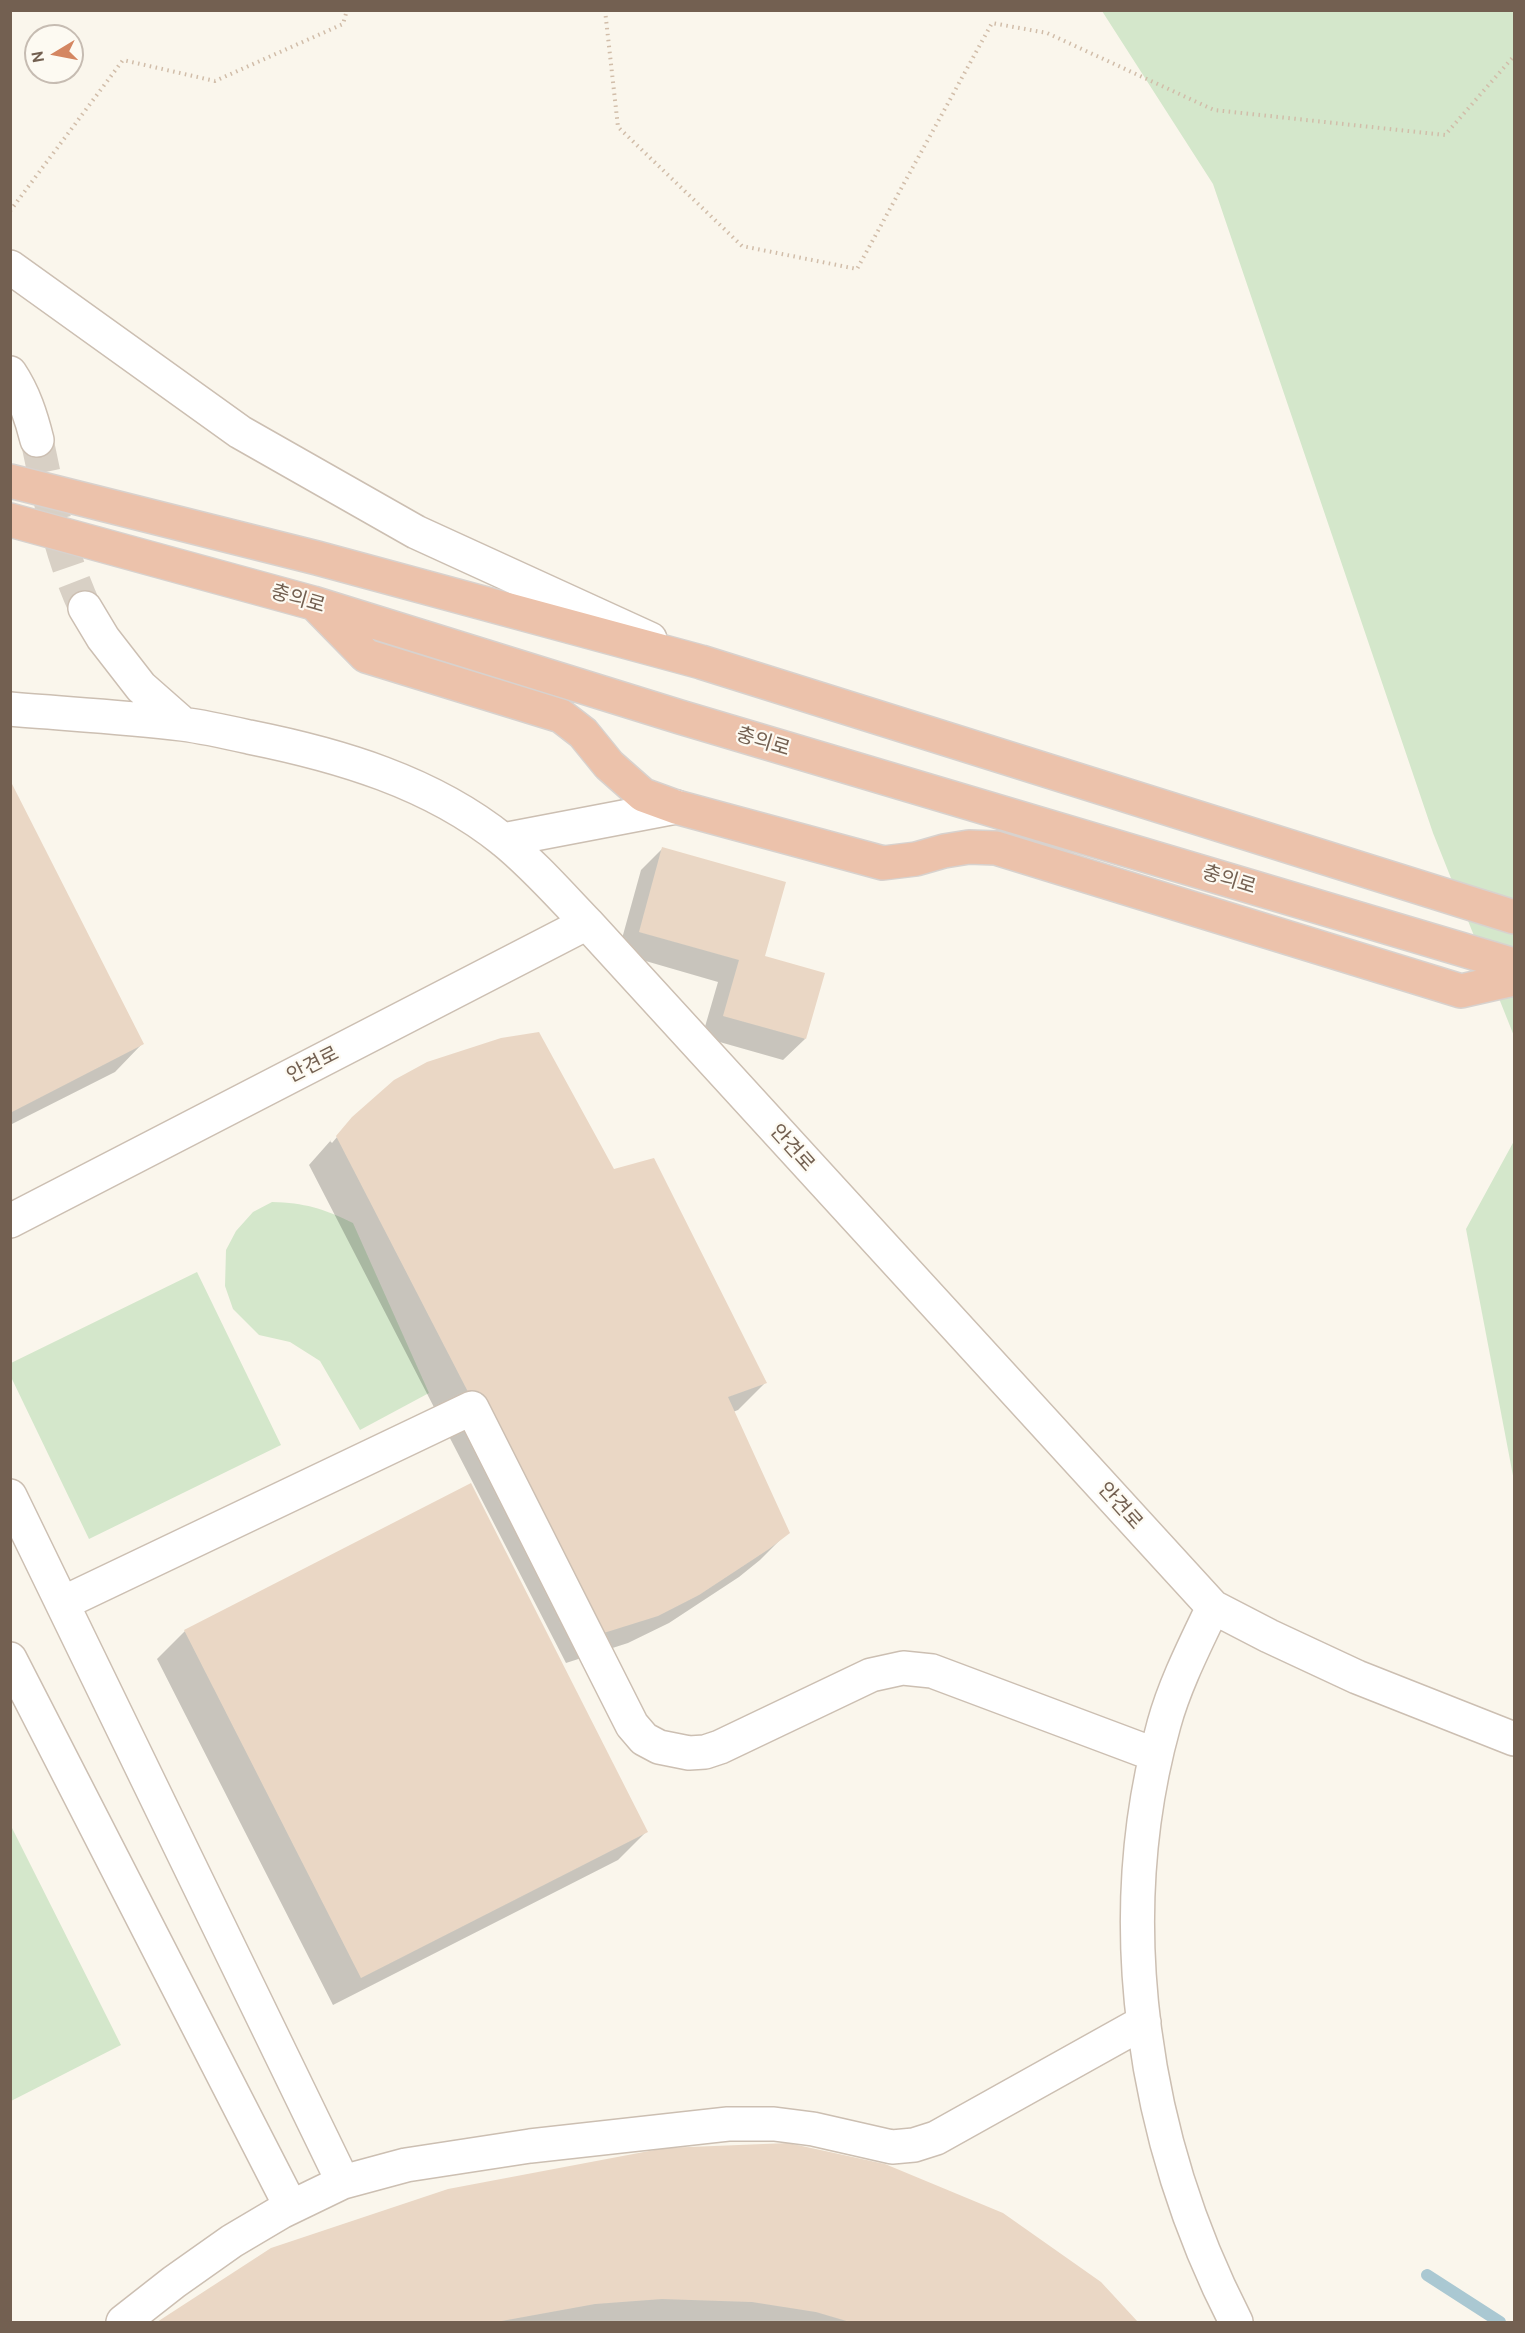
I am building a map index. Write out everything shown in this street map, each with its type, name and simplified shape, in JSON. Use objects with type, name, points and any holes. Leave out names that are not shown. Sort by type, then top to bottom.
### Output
[{"type":"highway","points":[[10,481],[317,558],[701,662],[1515,917]]},
{"type":"highway","name":"충의로","points":[[10,520],[313,603],[680,717],[1515,965]]},
{"type":"highway","points":[[313,603],[366,656],[561,716],[583,733],[609,765],[643,795],[676,807],[883,863],[916,859],[961,848],[996,848],[1461,991],[1515,979]]},
{"type":"street","points":[[10,267],[240,432],[416,532],[701,662]]},
{"type":"street","points":[[10,373],[22,394],[37,440]]},
{"type":"street","points":[[85,608],[103,638],[141,687],[183,724]]},
{"type":"street","points":[[10,710],[183,724],[273,742],[359,765],[405,782],[472,818],[503,840],[587,923]]},
{"type":"street","points":[[503,840],[676,807]]},
{"type":"street","name":"안견로","points":[[10,1221],[587,923],[1213,1607],[1357,1677],[1515,1739]]},
{"type":"street","points":[[63,1603],[472,1408],[632,1725],[644,1738],[658,1747],[688,1754],[705,1752],[720,1747],[870,1675],[903,1668],[932,1671],[1156,1755]]},
{"type":"street","points":[[10,1496],[343,2182]]},
{"type":"street","points":[[1213,1607],[1184,1670],[1165,1721],[1156,1755],[1145,1810],[1138,1866],[1138,1953],[1144,2022],[1154,2088],[1177,2180],[1206,2258],[1236,2322]]},
{"type":"street","points":[[10,1659],[291,2207]]},
{"type":"street","points":[[123,2322],[232,2241],[291,2207],[343,2182],[406,2165],[456,2157],[654,2131],[728,2124],[774,2124],[813,2129],[892,2147],[914,2145],[936,2138],[1144,2022]]},
{"type":"path","points":[[10,211],[123,60],[215,81],[343,24],[347,10]]},
{"type":"path","points":[[604,10],[618,127],[742,246],[857,269],[992,23],[1047,33],[1214,110],[1445,135],[1515,56]]},
{"type":"green space","points":[[1102,11],[1514,11],[1514,1036],[1433,833],[1213,184]]},
{"type":"green space","points":[[1514,1141],[1514,1481],[1466,1229]]},
{"type":"green space","points":[[272,1202],[313,1207],[353,1223],[429,1393],[360,1430],[320,1361],[290,1342],[259,1335],[233,1309],[225,1286],[226,1250],[236,1231],[253,1212]]},
{"type":"green space","points":[[197,1272],[281,1445],[89,1539],[11,1377],[11,1363]]},
{"type":"green space","points":[[10,1824],[121,2045],[11,2101],[10,2101]]},
{"type":"building","points":[[10,780],[144,1044],[10,1113]]},
{"type":"building","points":[[662,847],[786,882],[765,956],[825,973],[806,1039],[723,1016],[739,960],[639,932]]},
{"type":"building","points":[[539,1032],[614,1169],[654,1158],[767,1383],[728,1397],[790,1533],[699,1595],[658,1616],[594,1636],[336,1136],[352,1117],[394,1080],[427,1062],[501,1038]]},
{"type":"building","points":[[471,1483],[648,1832],[361,1978],[184,1630]]},
{"type":"building","points":[[788,2143],[885,2164],[1003,2213],[1101,2282],[1138,2322],[850,2322],[816,2312],[752,2302],[662,2299],[595,2304],[496,2322],[157,2322],[271,2248],[448,2189],[665,2148]]},
{"type":"waterway","points":[[1427,2275],[1500,2322]]},
{"type":"tunnel","points":[[37,440],[62,546],[85,608]]}]
